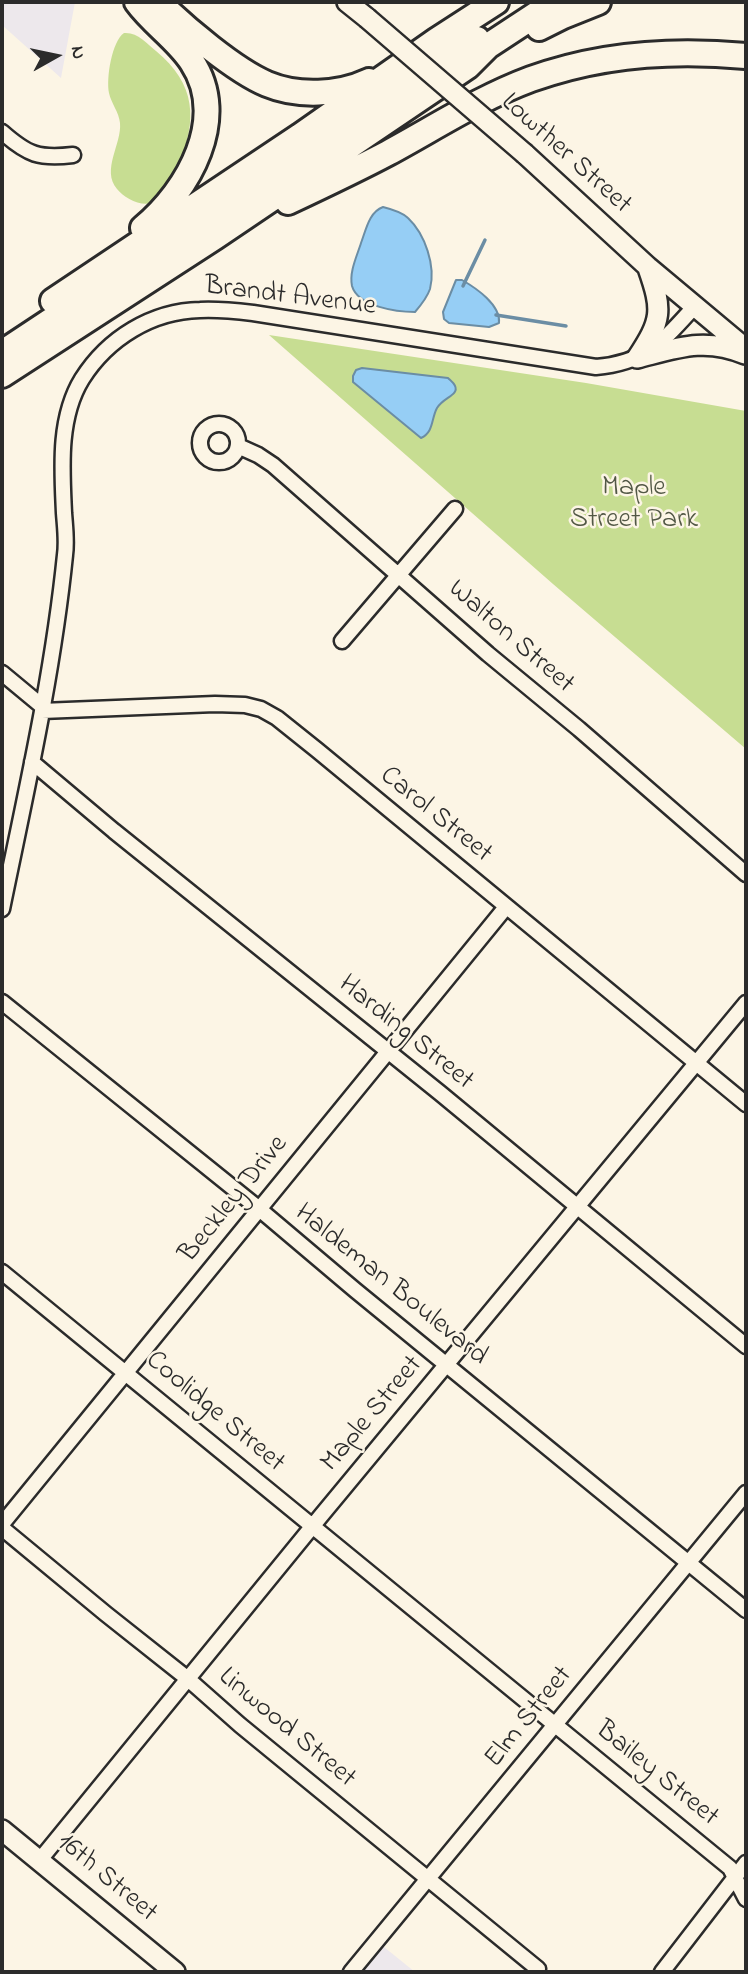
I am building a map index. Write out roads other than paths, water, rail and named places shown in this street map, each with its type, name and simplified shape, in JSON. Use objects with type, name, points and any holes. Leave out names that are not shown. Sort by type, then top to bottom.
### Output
[{"type":"highway","points":[[93,273],[149,223],[174,194],[190,169],[205,136],[207,100],[198,72],[137,2]]},
{"type":"highway","points":[[158,2],[237,67],[267,84],[285,89],[322,92],[344,89],[365,83],[407,62]]},
{"type":"highway","points":[[2,337],[496,2]]},
{"type":"highway","points":[[2,353],[533,2]]},
{"type":"highway","points":[[2,375],[215,237],[468,65],[488,47],[555,2]]},
{"type":"highway","points":[[468,65],[485,62],[529,34],[598,2]]},
{"type":"highway","points":[[215,237],[389,152],[497,93],[532,79],[568,68],[636,55],[711,52],[746,56]]},
{"type":"main road","name":"Lowther Street","points":[[347,2],[525,154],[746,352]]},
{"type":"main road","points":[[638,358],[651,337],[659,309],[648,267]]},
{"type":"main road","points":[[638,358],[697,345],[727,346],[746,352]]},
{"type":"main road","name":"16th Street","points":[[2,1830],[175,1972]]},
{"type":"street","points":[[2,132],[18,146],[35,154],[51,158],[73,155]]},
{"type":"street","name":"Brandt Avenue","points":[[2,909],[5,874],[43,709],[65,555],[62,475],[65,426],[68,410],[81,381],[107,348],[145,322],[185,311],[212,310],[253,313],[596,367],[638,358],[661,341],[695,306]]},
{"type":"street","name":"Walton Street","points":[[238,446],[273,465],[488,654],[589,737],[746,874]]},
{"type":"street","points":[[342,641],[455,509]]},
{"type":"street","points":[[2,673],[43,709]]},
{"type":"street","name":"Carol Street","points":[[43,709],[215,704],[245,705],[261,709],[277,718],[317,750],[746,1104]]},
{"type":"street","name":"Harding Street","points":[[32,762],[746,1346]]},
{"type":"street","name":"Beckley Drive","points":[[2,1526],[258,1208],[506,907]]},
{"type":"street","name":"Haldeman Boulevard","points":[[2,1002],[258,1208],[746,1610]]},
{"type":"street","name":"Maple Street","points":[[39,1861],[746,1003]]},
{"type":"street","name":"Coolidge Street","points":[[2,1272],[556,1726]]},
{"type":"street","name":"Elm Street","points":[[351,1972],[746,1493]]},
{"type":"street","name":"Linwood Street","points":[[2,1526],[116,1623],[188,1679],[538,1969]]},
{"type":"street","name":"Bailey Street","points":[[556,1726],[730,1868],[746,1899]]},
{"type":"street","points":[[662,1972],[746,1863]]},
{"type":"water","points":[[383,207],[400,212],[408,218],[428,251],[430,289],[415,312],[379,307],[362,299],[352,286],[352,270],[366,227],[374,213]]},
{"type":"water","points":[[456,280],[462,280],[474,288],[492,304],[499,316],[499,323],[489,327],[449,323],[444,319],[443,312]]},
{"type":"water","points":[[362,368],[448,378],[456,389],[437,408],[430,429],[421,438],[353,382],[356,370]]},
{"type":"waterway","points":[[463,286],[485,240]]},
{"type":"waterway","points":[[496,315],[566,326]]},
{"type":"park label","name":"Maple Street Park","points":[[634,505]]}]
